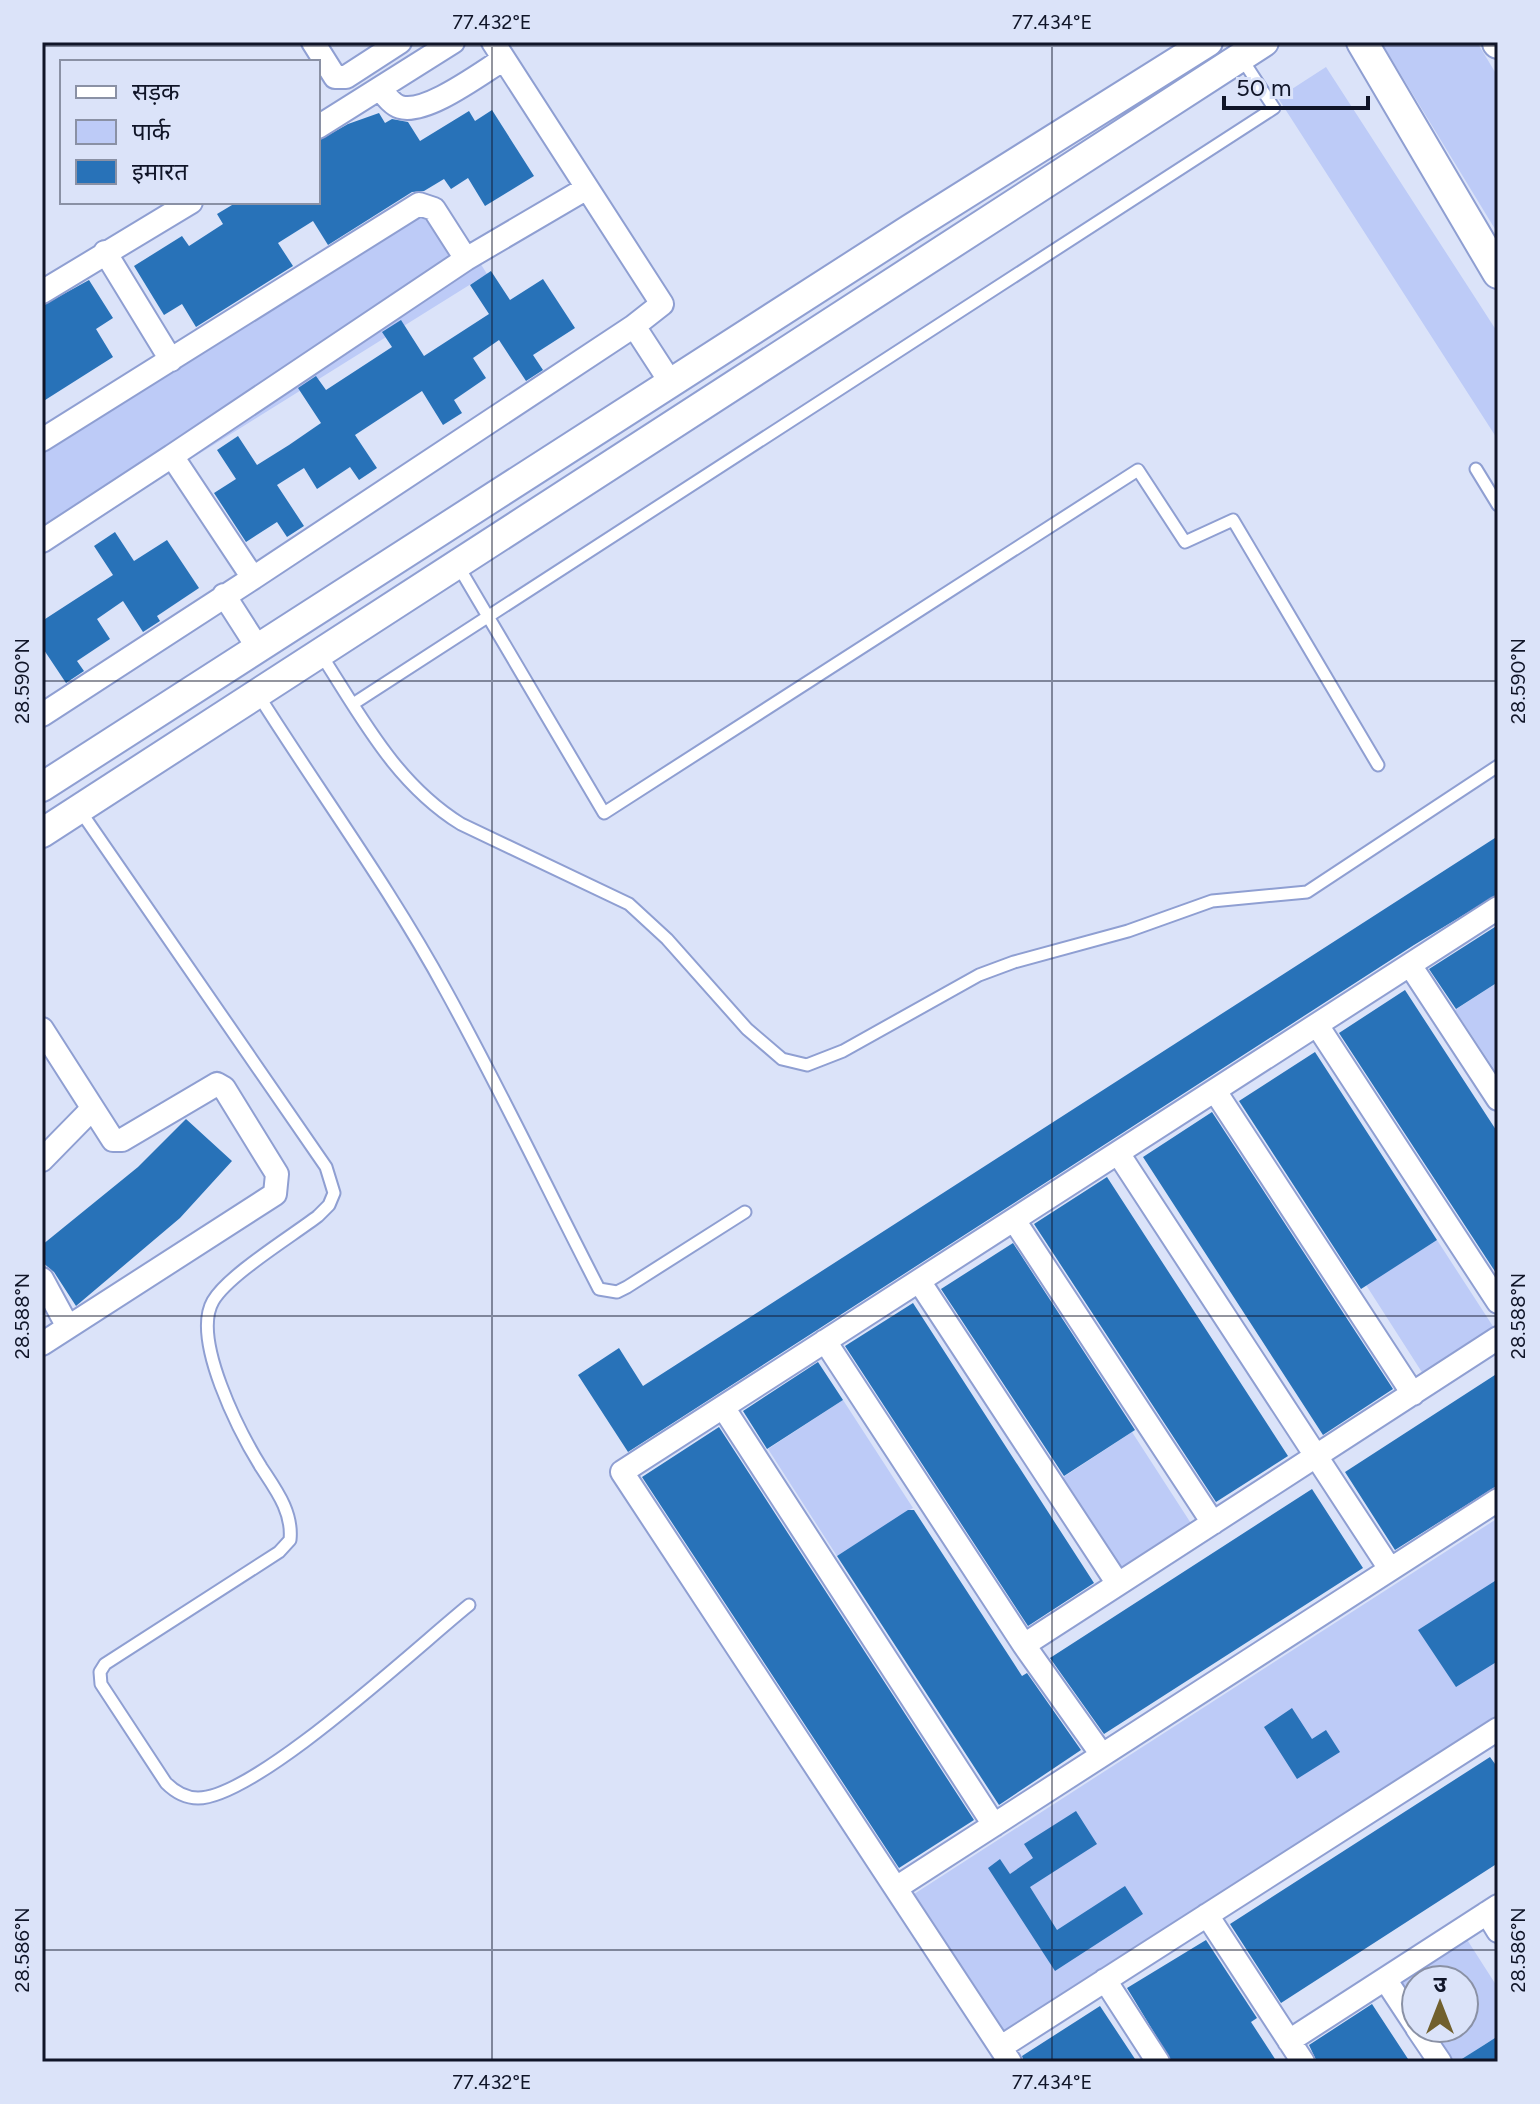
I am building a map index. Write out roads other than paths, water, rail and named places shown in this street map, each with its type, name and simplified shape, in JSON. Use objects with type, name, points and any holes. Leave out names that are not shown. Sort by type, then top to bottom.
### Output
[{"type":"main road","points":[[1362,42],[1498,273]]},
{"type":"street","points":[[313,42],[335,77],[346,77],[400,42]]},
{"type":"street","points":[[320,126],[453,42]]},
{"type":"street","points":[[42,787],[1208,42]]},
{"type":"street","points":[[42,833],[1253,50]]},
{"type":"street","points":[[42,715],[634,326],[662,304],[498,51],[451,92],[413,108],[397,106],[381,90]]},
{"type":"street","points":[[42,541],[466,259],[587,188]]},
{"type":"street","points":[[42,292],[188,204]]},
{"type":"street","points":[[42,440],[419,204],[434,209],[466,259]]},
{"type":"street","points":[[105,252],[171,360]]},
{"type":"street","points":[[634,326],[671,383]]},
{"type":"street","points":[[172,456],[253,578]]},
{"type":"street","points":[[224,595],[258,648]]},
{"type":"street","points":[[1497,1731],[1105,1980],[1006,2054],[622,1472],[1498,908]]},
{"type":"street","points":[[1410,965],[1498,1099]]},
{"type":"street","points":[[1317,1025],[1498,1302]]},
{"type":"street","points":[[42,1029],[113,1140],[122,1140],[211,1085],[221,1085],[277,1174],[278,1186],[275,1194],[42,1344]]},
{"type":"street","points":[[1215,1091],[1413,1394]]},
{"type":"street","points":[[42,1160],[92,1109]]},
{"type":"street","points":[[1118,1153],[1390,1569]]},
{"type":"street","points":[[1014,1220],[1213,1523]]},
{"type":"street","points":[[42,1279],[68,1327]]},
{"type":"street","points":[[919,1281],[1118,1584]]},
{"type":"street","points":[[1024,1645],[1498,1338]]},
{"type":"street","points":[[825,1341],[1024,1645],[1102,1755]]},
{"type":"street","points":[[723,1407],[994,1825]]},
{"type":"street","points":[[896,1888],[1498,1500]]},
{"type":"street","points":[[1207,1915],[1303,2062]]},
{"type":"street","points":[[1289,2041],[1385,1979],[1494,1916]]},
{"type":"street","points":[[1385,1979],[1400,2002]]},
{"type":"street","points":[[1105,1980],[1158,2062]]},
{"type":"street","points":[[1428,2044],[1440,2062]]},
{"type":"lane","points":[[353,704],[1274,108],[1253,50]]},
{"type":"lane","points":[[1476,469],[1498,505]]},
{"type":"lane","points":[[457,564],[604,813],[1138,470],[1185,542],[1233,520],[1378,765]]},
{"type":"lane","points":[[320,652],[389,759],[436,809],[461,824],[629,904],[667,939],[747,1029],[782,1059],[807,1065],[843,1051],[979,975],[1014,962],[1128,931],[1212,901],[1307,892],[1498,766]]},
{"type":"lane","points":[[257,693],[322,796],[362,851],[446,990],[599,1289],[617,1292],[627,1287],[745,1212]]},
{"type":"lane","points":[[78,808],[326,1167],[334,1193],[329,1205],[318,1216],[221,1290],[206,1317],[213,1356],[240,1432],[290,1517],[290,1540],[279,1552],[105,1664],[100,1672],[101,1684],[166,1783],[174,1791],[199,1798],[249,1779],[285,1757],[469,1605]]}]
